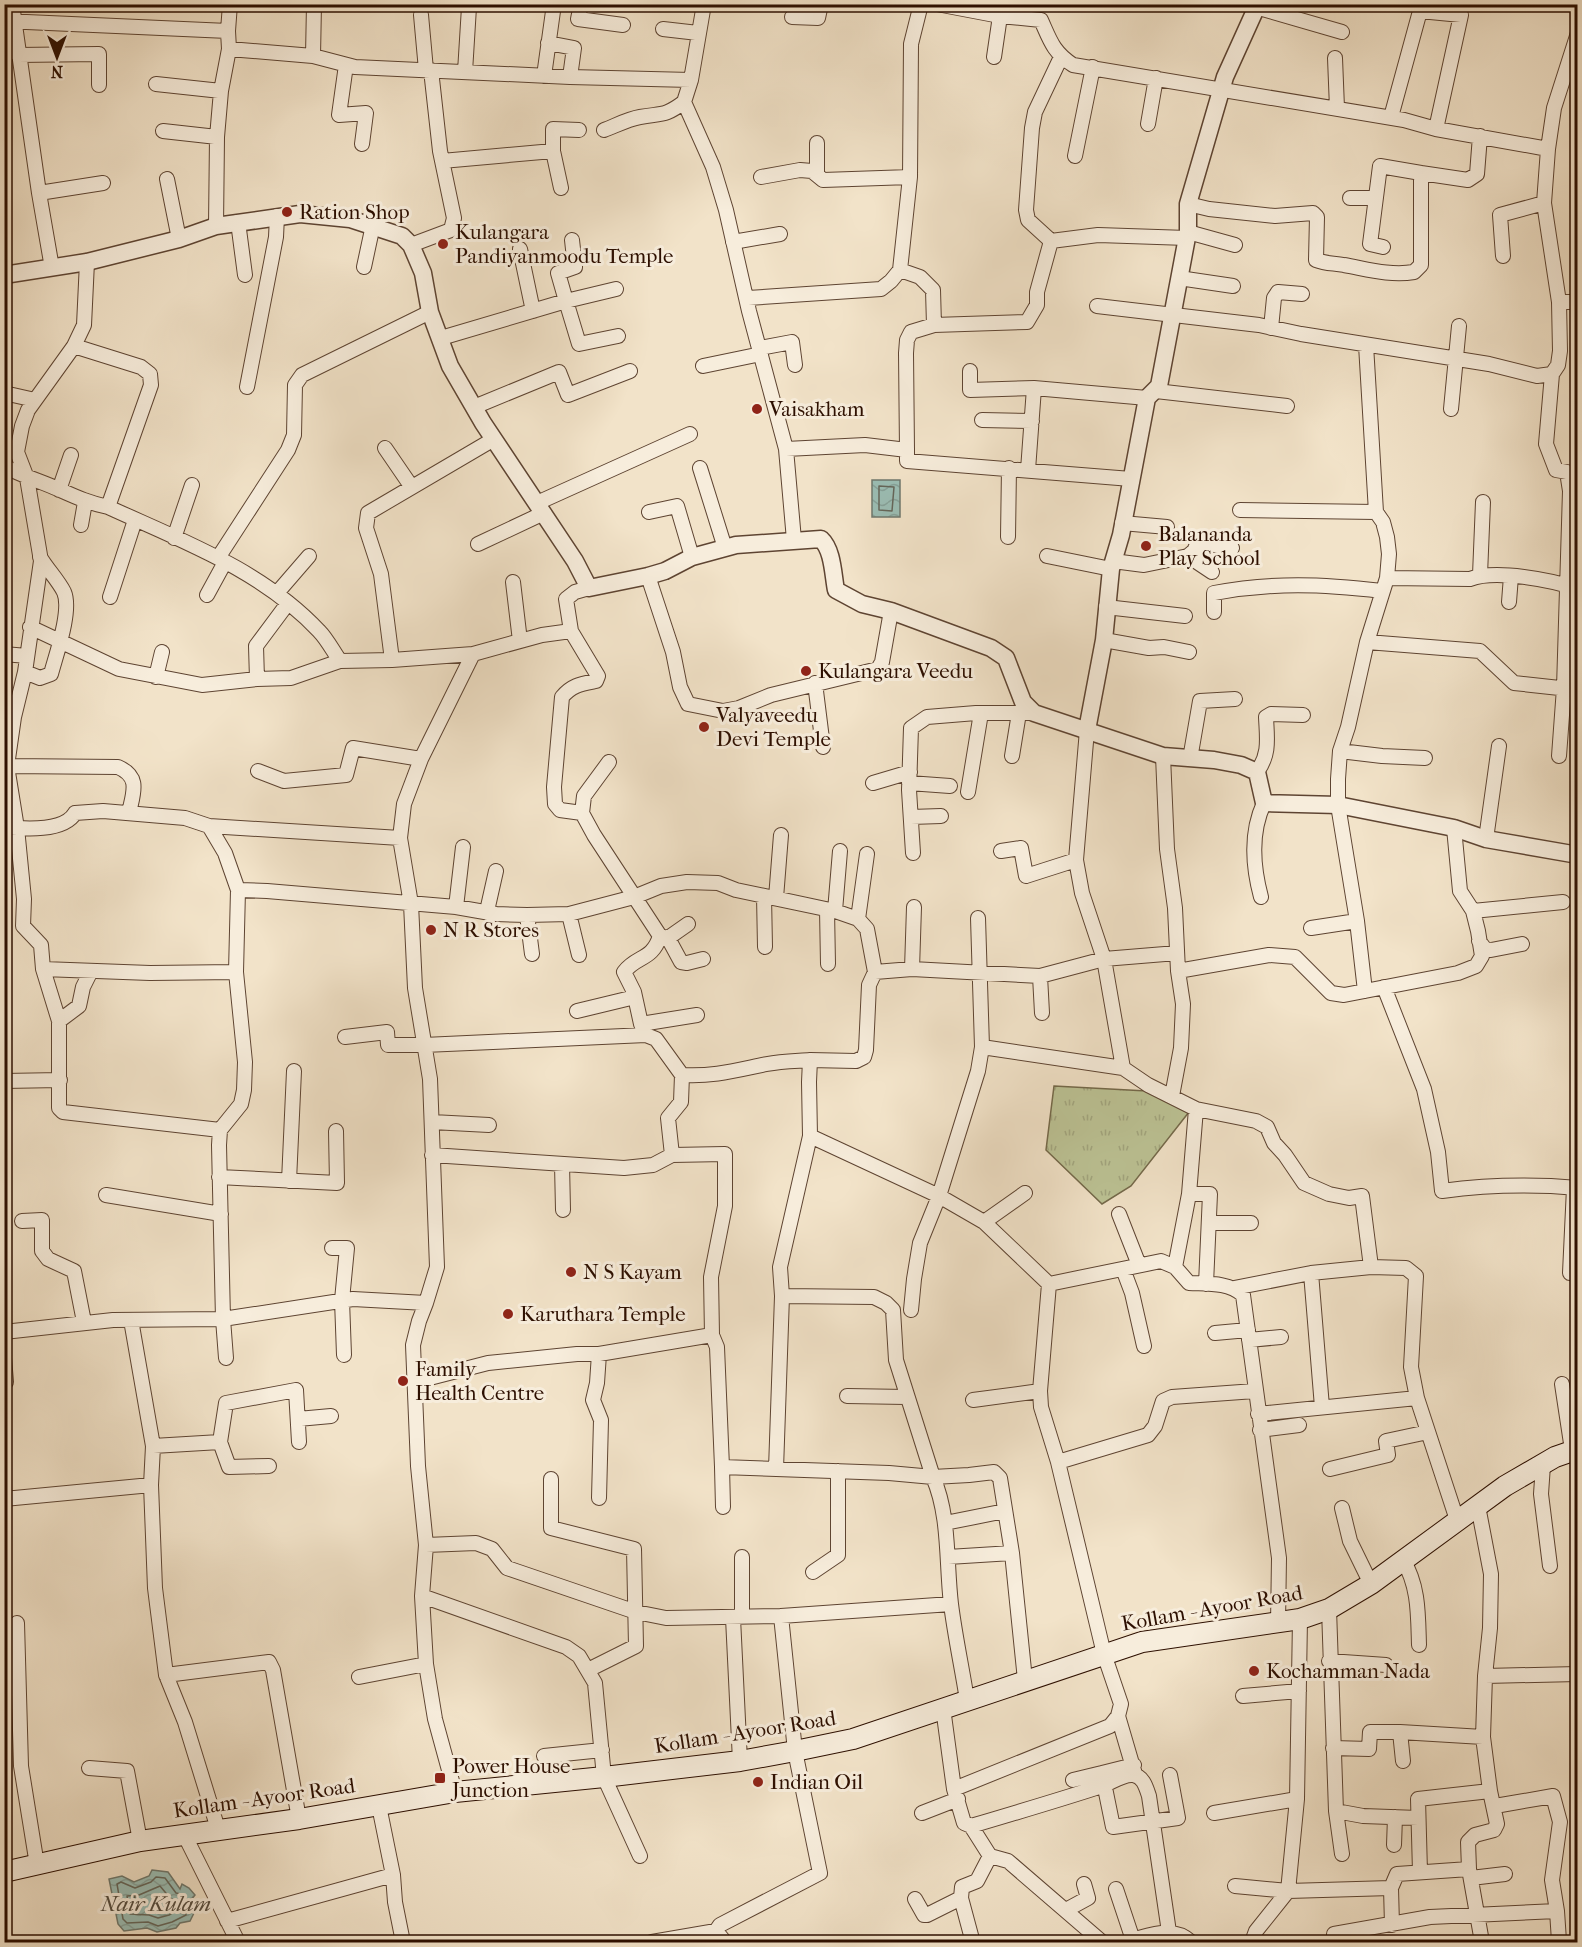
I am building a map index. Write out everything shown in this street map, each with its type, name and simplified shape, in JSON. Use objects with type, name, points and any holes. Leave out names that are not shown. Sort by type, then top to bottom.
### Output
[{"type":"main road","name":"Kollam - Ayoor Road","points":[[4,1872],[140,1841],[299,1819],[455,1792],[740,1761],[795,1751],[853,1739],[1142,1642],[1300,1619],[1329,1609],[1371,1584],[1505,1486],[1575,1449]]},
{"type":"street","points":[[12,4],[9,21],[18,55],[52,268]]},
{"type":"street","points":[[216,226],[218,137],[221,91],[229,49],[230,4]]},
{"type":"street","points":[[314,4],[314,56]]},
{"type":"street","points":[[544,76],[554,4]]},
{"type":"street","points":[[581,4],[578,19],[622,25]]},
{"type":"street","points":[[604,130],[639,117],[653,117],[670,112],[684,102],[691,80],[704,4]]},
{"type":"street","points":[[792,17],[818,18],[821,4]]},
{"type":"street","points":[[748,298],[881,289],[900,270],[910,177],[911,44],[921,4]]},
{"type":"street","points":[[937,4],[965,7],[1000,16],[1041,20]]},
{"type":"street","points":[[1040,4],[1041,20],[1052,46],[1061,57],[1073,65],[1391,117],[1436,129],[1548,149]]},
{"type":"street","points":[[1123,1068],[1104,959],[1082,893],[1076,860],[1087,730],[1104,640],[1112,565],[1121,535],[1131,479],[1152,394],[1159,386],[1188,235],[1188,204],[1221,89],[1253,5],[1342,33]]},
{"type":"street","points":[[465,72],[469,7]]},
{"type":"street","points":[[1391,117],[1419,11],[1461,15],[1436,129]]},
{"type":"street","points":[[411,245],[451,230],[454,218],[442,161],[421,15]]},
{"type":"street","points":[[994,57],[1000,16]]},
{"type":"street","points":[[9,21],[228,32]]},
{"type":"street","points":[[663,29],[698,33]]},
{"type":"street","points":[[1559,756],[1571,689],[1573,587],[1570,491],[1567,472],[1556,470],[1546,444],[1552,374],[1558,365],[1560,351],[1559,302],[1544,203],[1554,108],[1578,33]]},
{"type":"street","points":[[548,44],[574,48],[570,77]]},
{"type":"street","points":[[229,49],[314,56],[346,65],[544,76],[691,80]]},
{"type":"street","points":[[18,55],[99,54],[99,85]]},
{"type":"street","points":[[1061,57],[1035,112],[1026,210],[1028,220],[1051,241],[1098,235],[1188,235],[1235,245]]},
{"type":"street","points":[[1335,58],[1337,108]]},
{"type":"street","points":[[346,65],[339,115],[366,113],[362,144]]},
{"type":"street","points":[[1075,156],[1093,67]]},
{"type":"street","points":[[1148,124],[1156,78]]},
{"type":"street","points":[[156,84],[221,91]]},
{"type":"street","points":[[684,102],[713,167],[726,210],[786,448],[794,540]]},
{"type":"street","points":[[561,189],[553,151],[553,129],[579,130]]},
{"type":"street","points":[[164,131],[218,137]]},
{"type":"street","points":[[1383,247],[1370,244],[1380,166],[1468,180],[1477,174],[1480,136]]},
{"type":"street","points":[[817,143],[818,175]]},
{"type":"street","points":[[442,161],[553,151]]},
{"type":"street","points":[[761,177],[800,170],[812,171],[823,180],[910,177]]},
{"type":"street","points":[[1188,204],[1209,209],[1275,216],[1313,213],[1317,217],[1316,260],[1325,264],[1404,274],[1414,272],[1420,265],[1421,172]]},
{"type":"street","points":[[166,179],[178,239]]},
{"type":"street","points":[[39,194],[103,183]]},
{"type":"street","points":[[1350,198],[1376,198]]},
{"type":"street","points":[[1503,256],[1500,215],[1544,203]]},
{"type":"street","points":[[4,275],[87,262],[178,239],[216,226],[277,216],[300,214],[350,219],[402,236],[411,245],[423,273],[430,312],[450,366],[494,439],[575,561],[589,588]]},
{"type":"street","points":[[246,387],[276,237],[277,216]]},
{"type":"street","points":[[238,222],[246,275]]},
{"type":"street","points":[[364,267],[373,225]]},
{"type":"street","points":[[733,242],[780,234]]},
{"type":"street","points":[[572,240],[575,267],[558,273],[579,344],[618,336]]},
{"type":"street","points":[[1051,241],[1037,292],[1037,305],[1027,322],[934,325],[911,332],[907,340],[908,461],[1131,479]]},
{"type":"street","points":[[519,249],[533,311]]},
{"type":"street","points":[[87,262],[84,325],[74,346],[28,410],[17,452],[27,478],[40,557],[25,672],[14,717],[7,766],[11,828],[24,899],[23,926],[41,945],[43,969],[59,1021],[59,1108],[63,1112],[220,1130]]},
{"type":"street","points":[[900,270],[920,277],[933,290],[934,325]]},
{"type":"street","points":[[1179,278],[1233,286]]},
{"type":"street","points":[[441,338],[566,301],[616,289]]},
{"type":"street","points":[[1271,327],[1274,298],[1278,292],[1302,294]]},
{"type":"street","points":[[1559,302],[1578,302]]},
{"type":"street","points":[[1097,306],[1271,327],[1366,345],[1456,358],[1537,376],[1552,374]]},
{"type":"street","points":[[207,595],[221,560],[288,450],[294,435],[295,385],[302,375],[430,312]]},
{"type":"street","points":[[1451,409],[1459,327]]},
{"type":"street","points":[[703,366],[792,342],[795,365]]},
{"type":"street","points":[[1365,991],[1357,921],[1338,806],[1340,751],[1367,642],[1385,584],[1389,554],[1383,522],[1376,512],[1366,345]]},
{"type":"street","points":[[74,346],[141,367],[150,374],[151,385],[108,507]]},
{"type":"street","points":[[474,407],[559,372],[568,395],[630,371]]},
{"type":"street","points":[[970,371],[970,390],[1034,388],[1152,394],[1287,406]]},
{"type":"street","points":[[1028,470],[1034,388]]},
{"type":"street","points":[[4,393],[35,400]]},
{"type":"street","points":[[982,420],[1032,421]]},
{"type":"street","points":[[478,544],[541,508],[690,434]]},
{"type":"street","points":[[392,660],[381,574],[366,528],[368,513],[494,439]]},
{"type":"street","points":[[786,448],[865,445],[907,450]]},
{"type":"street","points":[[385,448],[411,486]]},
{"type":"street","points":[[59,490],[71,455]]},
{"type":"street","points":[[4,466],[85,502],[108,507],[246,572],[277,593],[320,632],[340,661]]},
{"type":"street","points":[[700,468],[725,548]]},
{"type":"street","points":[[1008,537],[1009,468]]},
{"type":"street","points":[[174,538],[192,484]]},
{"type":"street","points":[[81,525],[85,502]]},
{"type":"street","points":[[1480,575],[1483,502]]},
{"type":"street","points":[[649,512],[677,506],[692,558]]},
{"type":"street","points":[[1240,510],[1376,512]]},
{"type":"street","points":[[110,597],[135,520]]},
{"type":"street","points":[[1122,523],[1167,527]]},
{"type":"street","points":[[582,813],[560,810],[555,804],[562,697],[569,688],[596,681],[598,676],[571,631],[566,599],[575,592],[648,576],[665,571],[692,558],[736,545],[821,539],[825,543],[830,559],[836,590],[862,604],[891,610],[991,648],[1006,658],[1026,713],[1012,756]]},
{"type":"street","points":[[1047,556],[1112,565],[1144,565],[1188,556],[1194,551],[1198,542],[1232,548]]},
{"type":"street","points":[[277,593],[309,556]]},
{"type":"street","points":[[1188,556],[1212,572]]},
{"type":"street","points":[[25,672],[40,678],[51,674],[60,643],[67,602],[63,591],[40,557]]},
{"type":"street","points":[[1214,612],[1215,593],[1244,588],[1385,584],[1470,579],[1480,575],[1553,581],[1573,587]]},
{"type":"street","points":[[648,576],[673,652],[680,687],[688,704],[723,711],[815,683],[878,669],[882,662],[891,610]]},
{"type":"street","points":[[1509,602],[1511,576]]},
{"type":"street","points":[[513,582],[519,640]]},
{"type":"street","points":[[257,679],[256,646],[288,603]]},
{"type":"street","points":[[1106,607],[1185,616]]},
{"type":"street","points":[[30,627],[119,669],[202,685],[291,678],[340,661],[473,654],[519,640],[571,631]]},
{"type":"street","points":[[1104,640],[1189,652]]},
{"type":"street","points":[[1367,642],[1480,651],[1515,683],[1571,689]]},
{"type":"street","points":[[156,677],[162,652]]},
{"type":"street","points":[[4,654],[27,656]]},
{"type":"street","points":[[455,1792],[435,1719],[426,1664],[422,1596],[426,1545],[418,1466],[413,1345],[437,1267],[430,1079],[415,988],[411,904],[400,838],[404,804],[421,759],[473,654]]},
{"type":"street","points":[[815,683],[823,747]]},
{"type":"street","points":[[1190,759],[1200,701],[1235,699]]},
{"type":"street","points":[[968,792],[981,713]]},
{"type":"street","points":[[914,853],[909,777],[911,728],[927,717],[981,713],[1026,713],[1087,730],[1162,756],[1232,764],[1257,772]]},
{"type":"street","points":[[1261,897],[1254,871],[1257,817],[1264,803],[1257,772],[1265,761],[1267,750],[1266,717],[1271,714],[1303,715]]},
{"type":"street","points":[[1486,839],[1499,746]]},
{"type":"street","points":[[258,771],[284,781],[346,775],[353,748],[421,759]]},
{"type":"street","points":[[1340,751],[1425,758]]},
{"type":"street","points":[[1162,756],[1167,849],[1175,908],[1178,971],[1183,1004],[1181,1048],[1172,1096]]},
{"type":"street","points":[[609,762],[584,796],[582,813],[634,897],[681,962],[687,963],[703,959]]},
{"type":"street","points":[[7,766],[118,766],[128,771],[133,779],[134,788],[129,813]]},
{"type":"street","points":[[873,783],[909,777],[950,786]]},
{"type":"street","points":[[1264,803],[1338,806],[1454,828],[1486,839],[1578,855]]},
{"type":"street","points":[[11,828],[58,826],[71,820],[75,813],[103,811],[185,818],[209,826],[400,838]]},
{"type":"street","points":[[911,817],[941,816]]},
{"type":"street","points":[[209,826],[225,853],[238,890],[236,972],[245,1062],[241,1104],[220,1130],[219,1177],[226,1358]]},
{"type":"street","points":[[1178,971],[1269,955],[1295,957],[1331,993],[1344,995],[1458,973],[1476,966],[1482,956],[1473,911],[1460,891],[1454,828]]},
{"type":"street","points":[[765,946],[770,897],[781,835]]},
{"type":"street","points":[[456,907],[463,847]]},
{"type":"street","points":[[1001,851],[1021,848],[1026,876],[1076,860]]},
{"type":"street","points":[[828,964],[831,910],[840,851]]},
{"type":"street","points":[[858,919],[867,854]]},
{"type":"street","points":[[487,911],[496,871]]},
{"type":"street","points":[[238,890],[456,907],[496,914],[527,915],[569,914],[634,897],[661,886],[687,882],[718,883],[736,890],[831,910],[858,919],[867,929],[874,972],[868,985],[867,1050],[864,1057],[856,1060],[769,1063],[723,1074],[682,1075]]},
{"type":"street","points":[[1473,911],[1563,902]]},
{"type":"street","points":[[912,969],[914,907]]},
{"type":"street","points":[[569,914],[579,955]]},
{"type":"street","points":[[527,915],[532,954]]},
{"type":"street","points":[[911,1310],[920,1243],[939,1196],[978,1071],[982,1047],[978,918]]},
{"type":"street","points":[[1311,928],[1357,921]]},
{"type":"street","points":[[672,1155],[668,1118],[681,1102],[682,1075],[656,1039],[644,1030],[635,997],[624,972],[630,964],[646,957],[664,937],[688,924]]},
{"type":"street","points":[[1479,941],[1485,949],[1491,950],[1522,944]]},
{"type":"street","points":[[874,972],[912,969],[1040,976],[1104,959],[1177,953]]},
{"type":"street","points":[[43,969],[150,973],[236,972]]},
{"type":"street","points":[[59,1021],[79,1006],[83,987],[91,971]]},
{"type":"street","points":[[1040,976],[1042,1013]]},
{"type":"street","points":[[1384,987],[1424,1089],[1438,1152],[1442,1191],[1489,1186],[1576,1188],[1570,1274]]},
{"type":"street","points":[[577,1011],[635,997]]},
{"type":"street","points":[[345,1037],[387,1032],[388,1045],[424,1045],[644,1030],[697,1014]]},
{"type":"street","points":[[982,1047],[1123,1068],[1148,1085],[1196,1109],[1256,1121],[1267,1127],[1274,1143],[1304,1183],[1329,1194],[1349,1198],[1362,1196],[1371,1268]]},
{"type":"street","points":[[776,1469],[782,1296],[780,1267],[810,1136],[810,1060]]},
{"type":"street","points":[[289,1181],[294,1071]]},
{"type":"street","points":[[4,1081],[60,1080]]},
{"type":"street","points":[[1175,1267],[1189,1194],[1196,1109]]},
{"type":"street","points":[[432,1122],[489,1125]]},
{"type":"street","points":[[219,1177],[337,1183],[336,1131]]},
{"type":"street","points":[[810,1136],[939,1196],[984,1222],[1049,1284]]},
{"type":"street","points":[[432,1155],[638,1168],[672,1155],[725,1154],[725,1206],[711,1277],[712,1335],[717,1347],[723,1507]]},
{"type":"street","points":[[562,1164],[563,1210]]},
{"type":"street","points":[[984,1222],[1024,1193]]},
{"type":"street","points":[[1189,1194],[1210,1194],[1206,1284]]},
{"type":"street","points":[[106,1195],[221,1214]]},
{"type":"street","points":[[1119,1214],[1140,1265]]},
{"type":"street","points":[[21,1221],[42,1220],[42,1251],[48,1259],[74,1271],[84,1322]]},
{"type":"street","points":[[1209,1222],[1251,1223]]},
{"type":"street","points":[[332,1248],[347,1248],[342,1300],[344,1355]]},
{"type":"street","points":[[1049,1284],[1161,1261],[1175,1267],[1189,1283],[1234,1288],[1311,1274],[1371,1268],[1406,1268],[1416,1276],[1417,1288],[1411,1367],[1428,1432],[1457,1520]]},
{"type":"street","points":[[1123,1269],[1132,1293],[1144,1346]]},
{"type":"street","points":[[1311,1274],[1322,1407]]},
{"type":"street","points":[[1049,1284],[1040,1391],[1041,1407],[1058,1462],[1104,1654],[1120,1704],[1118,1716],[1135,1770],[1145,1785],[1168,1932]]},
{"type":"street","points":[[1234,1288],[1243,1295],[1279,1558],[1278,1623]]},
{"type":"street","points":[[782,1296],[874,1297],[886,1303],[893,1310],[896,1360],[906,1397],[933,1477],[940,1491],[945,1522],[951,1604],[967,1700]]},
{"type":"street","points":[[4,1332],[84,1322],[224,1319],[342,1300],[426,1302]]},
{"type":"street","points":[[131,1320],[153,1446],[151,1485],[155,1588],[166,1675],[185,1722],[218,1829]]},
{"type":"street","points":[[1215,1333],[1281,1337]]},
{"type":"street","points":[[414,1382],[488,1363],[599,1354],[712,1335]]},
{"type":"street","points":[[599,1354],[594,1401],[601,1420],[599,1498]]},
{"type":"street","points":[[4,1358],[6,1382]]},
{"type":"street","points":[[1562,1384],[1575,1449]]},
{"type":"street","points":[[269,1466],[229,1467],[220,1442],[226,1403],[296,1390],[299,1442]]},
{"type":"street","points":[[1058,1462],[1148,1435],[1155,1426],[1163,1401],[1172,1397],[1255,1390]]},
{"type":"street","points":[[973,1400],[1040,1391]]},
{"type":"street","points":[[847,1396],[906,1397]]},
{"type":"street","points":[[1258,1414],[1418,1398]]},
{"type":"street","points":[[298,1419],[331,1416]]},
{"type":"street","points":[[1260,1430],[1299,1425]]},
{"type":"street","points":[[1330,1469],[1388,1455],[1386,1441],[1428,1432]]},
{"type":"street","points":[[153,1446],[220,1442]]},
{"type":"street","points":[[1542,1465],[1541,1494],[1550,1566]]},
{"type":"street","points":[[722,1467],[933,1477],[994,1472],[1000,1478],[1012,1553],[1025,1680]]},
{"type":"street","points":[[813,1572],[838,1555],[838,1471]]},
{"type":"street","points":[[551,1479],[551,1528],[634,1549],[636,1646],[588,1670]]},
{"type":"street","points":[[4,1499],[151,1485]]},
{"type":"street","points":[[1478,1506],[1491,1574],[1483,1737],[1497,1824],[1494,1830],[1475,1835],[1468,1842],[1470,1874],[1482,1942]]},
{"type":"street","points":[[1342,1508],[1350,1541],[1371,1584]]},
{"type":"street","points":[[945,1522],[1005,1511]]},
{"type":"street","points":[[426,1545],[476,1543],[492,1549],[507,1568],[636,1612],[666,1618],[781,1616],[951,1604]]},
{"type":"street","points":[[948,1557],[1012,1553]]},
{"type":"street","points":[[740,1761],[737,1617],[742,1557]]},
{"type":"street","points":[[1403,1560],[1412,1575],[1418,1607],[1419,1645]]},
{"type":"street","points":[[422,1596],[566,1647],[579,1656],[595,1683],[604,1777],[640,1856]]},
{"type":"street","points":[[1329,1609],[1329,1661],[1336,1811],[1342,1854]]},
{"type":"street","points":[[652,1942],[716,1931],[720,1925],[736,1916],[820,1873],[795,1751],[781,1616]]},
{"type":"street","points":[[1252,1942],[1256,1931],[1288,1891],[1297,1799],[1300,1619]]},
{"type":"street","points":[[17,1623],[21,1766],[37,1865]]},
{"type":"street","points":[[1329,1661],[1386,1665]]},
{"type":"street","points":[[166,1675],[269,1662],[273,1670],[299,1819]]},
{"type":"street","points":[[359,1677],[426,1664]]},
{"type":"street","points":[[1485,1676],[1578,1674]]},
{"type":"street","points":[[1243,1695],[1299,1691]]},
{"type":"street","points":[[943,1708],[956,1794],[964,1823],[971,1826],[990,1856],[1008,1861],[1102,1942]]},
{"type":"street","points":[[921,1813],[956,1794],[1100,1731],[1110,1726],[1118,1716]]},
{"type":"street","points":[[1333,1748],[1369,1749],[1370,1732],[1483,1737]]},
{"type":"street","points":[[1400,1732],[1403,1761]]},
{"type":"street","points":[[544,1756],[602,1750]]},
{"type":"street","points":[[89,1768],[127,1770],[140,1841]]},
{"type":"street","points":[[1073,1780],[1130,1775],[1135,1770]]},
{"type":"street","points":[[1103,1779],[1113,1827],[1178,1818],[1170,1775]]},
{"type":"street","points":[[971,1826],[1103,1779]]},
{"type":"street","points":[[1420,1872],[1418,1799],[1490,1791]]},
{"type":"street","points":[[1494,1806],[1553,1796],[1560,1822],[1552,1880],[1559,1941]]},
{"type":"street","points":[[1214,1813],[1297,1799]]},
{"type":"street","points":[[379,1806],[404,1942]]},
{"type":"street","points":[[1336,1811],[1363,1816],[1418,1818]]},
{"type":"street","points":[[1394,1845],[1395,1817]]},
{"type":"street","points":[[184,1834],[238,1942]]},
{"type":"street","points":[[972,1939],[961,1898],[962,1887],[977,1881],[990,1856]]},
{"type":"street","points":[[1392,1925],[1392,1888],[1397,1874],[1420,1872],[1505,1874]]},
{"type":"street","points":[[227,1921],[393,1875]]},
{"type":"street","points":[[1066,1910],[1088,1898],[1084,1884]]},
{"type":"street","points":[[1235,1886],[1288,1891],[1392,1888]]},
{"type":"street","points":[[1116,1889],[1129,1941],[1168,1932],[1183,1935],[1191,1942]]},
{"type":"street","points":[[915,1899],[924,1915],[927,1915],[961,1898]]},
{"type":"street","points":[[1335,1942],[1334,1934],[1430,1917],[1557,1911]]},
{"type":"street","points":[[716,1931],[725,1942]]},
{"type":"green space","points":[[1054,1086],[1147,1091],[1189,1112],[1131,1186],[1102,1204],[1046,1150]]},
{"type":"water","points":[[872,480],[900,480],[900,517],[872,517]]},
{"type":"water","name":"Nair Kulam","points":[[152,1870],[168,1872],[180,1889],[182,1884],[189,1888],[195,1895],[191,1900],[194,1913],[190,1921],[180,1923],[176,1928],[157,1932],[147,1928],[124,1931],[118,1924],[109,1879],[122,1876],[134,1882],[149,1876]]},
{"type":"place","name":"Ration Shop","points":[[287,212]]},
{"type":"place","name":"Kulangara Pandiyanmoodu Temple","points":[[443,244]]},
{"type":"place","name":"Vaisakham","points":[[757,409]]},
{"type":"place","name":"Balananda Play School","points":[[1146,546]]},
{"type":"place","name":"Kulangara Veedu","points":[[806,671]]},
{"type":"place","name":"Valyaveedu Devi Temple","points":[[704,727]]},
{"type":"place","name":"N R Stores","points":[[431,930]]},
{"type":"place","name":"N S Kayam","points":[[571,1272]]},
{"type":"place","name":"Karuthara Temple","points":[[508,1314]]},
{"type":"place","name":"Family Health Centre","points":[[403,1381]]},
{"type":"place","name":"Kochamman Nada","points":[[1254,1671]]},
{"type":"place","name":"Power House Junction","points":[[440,1778]]},
{"type":"place","name":"Indian Oil","points":[[758,1782]]}]
